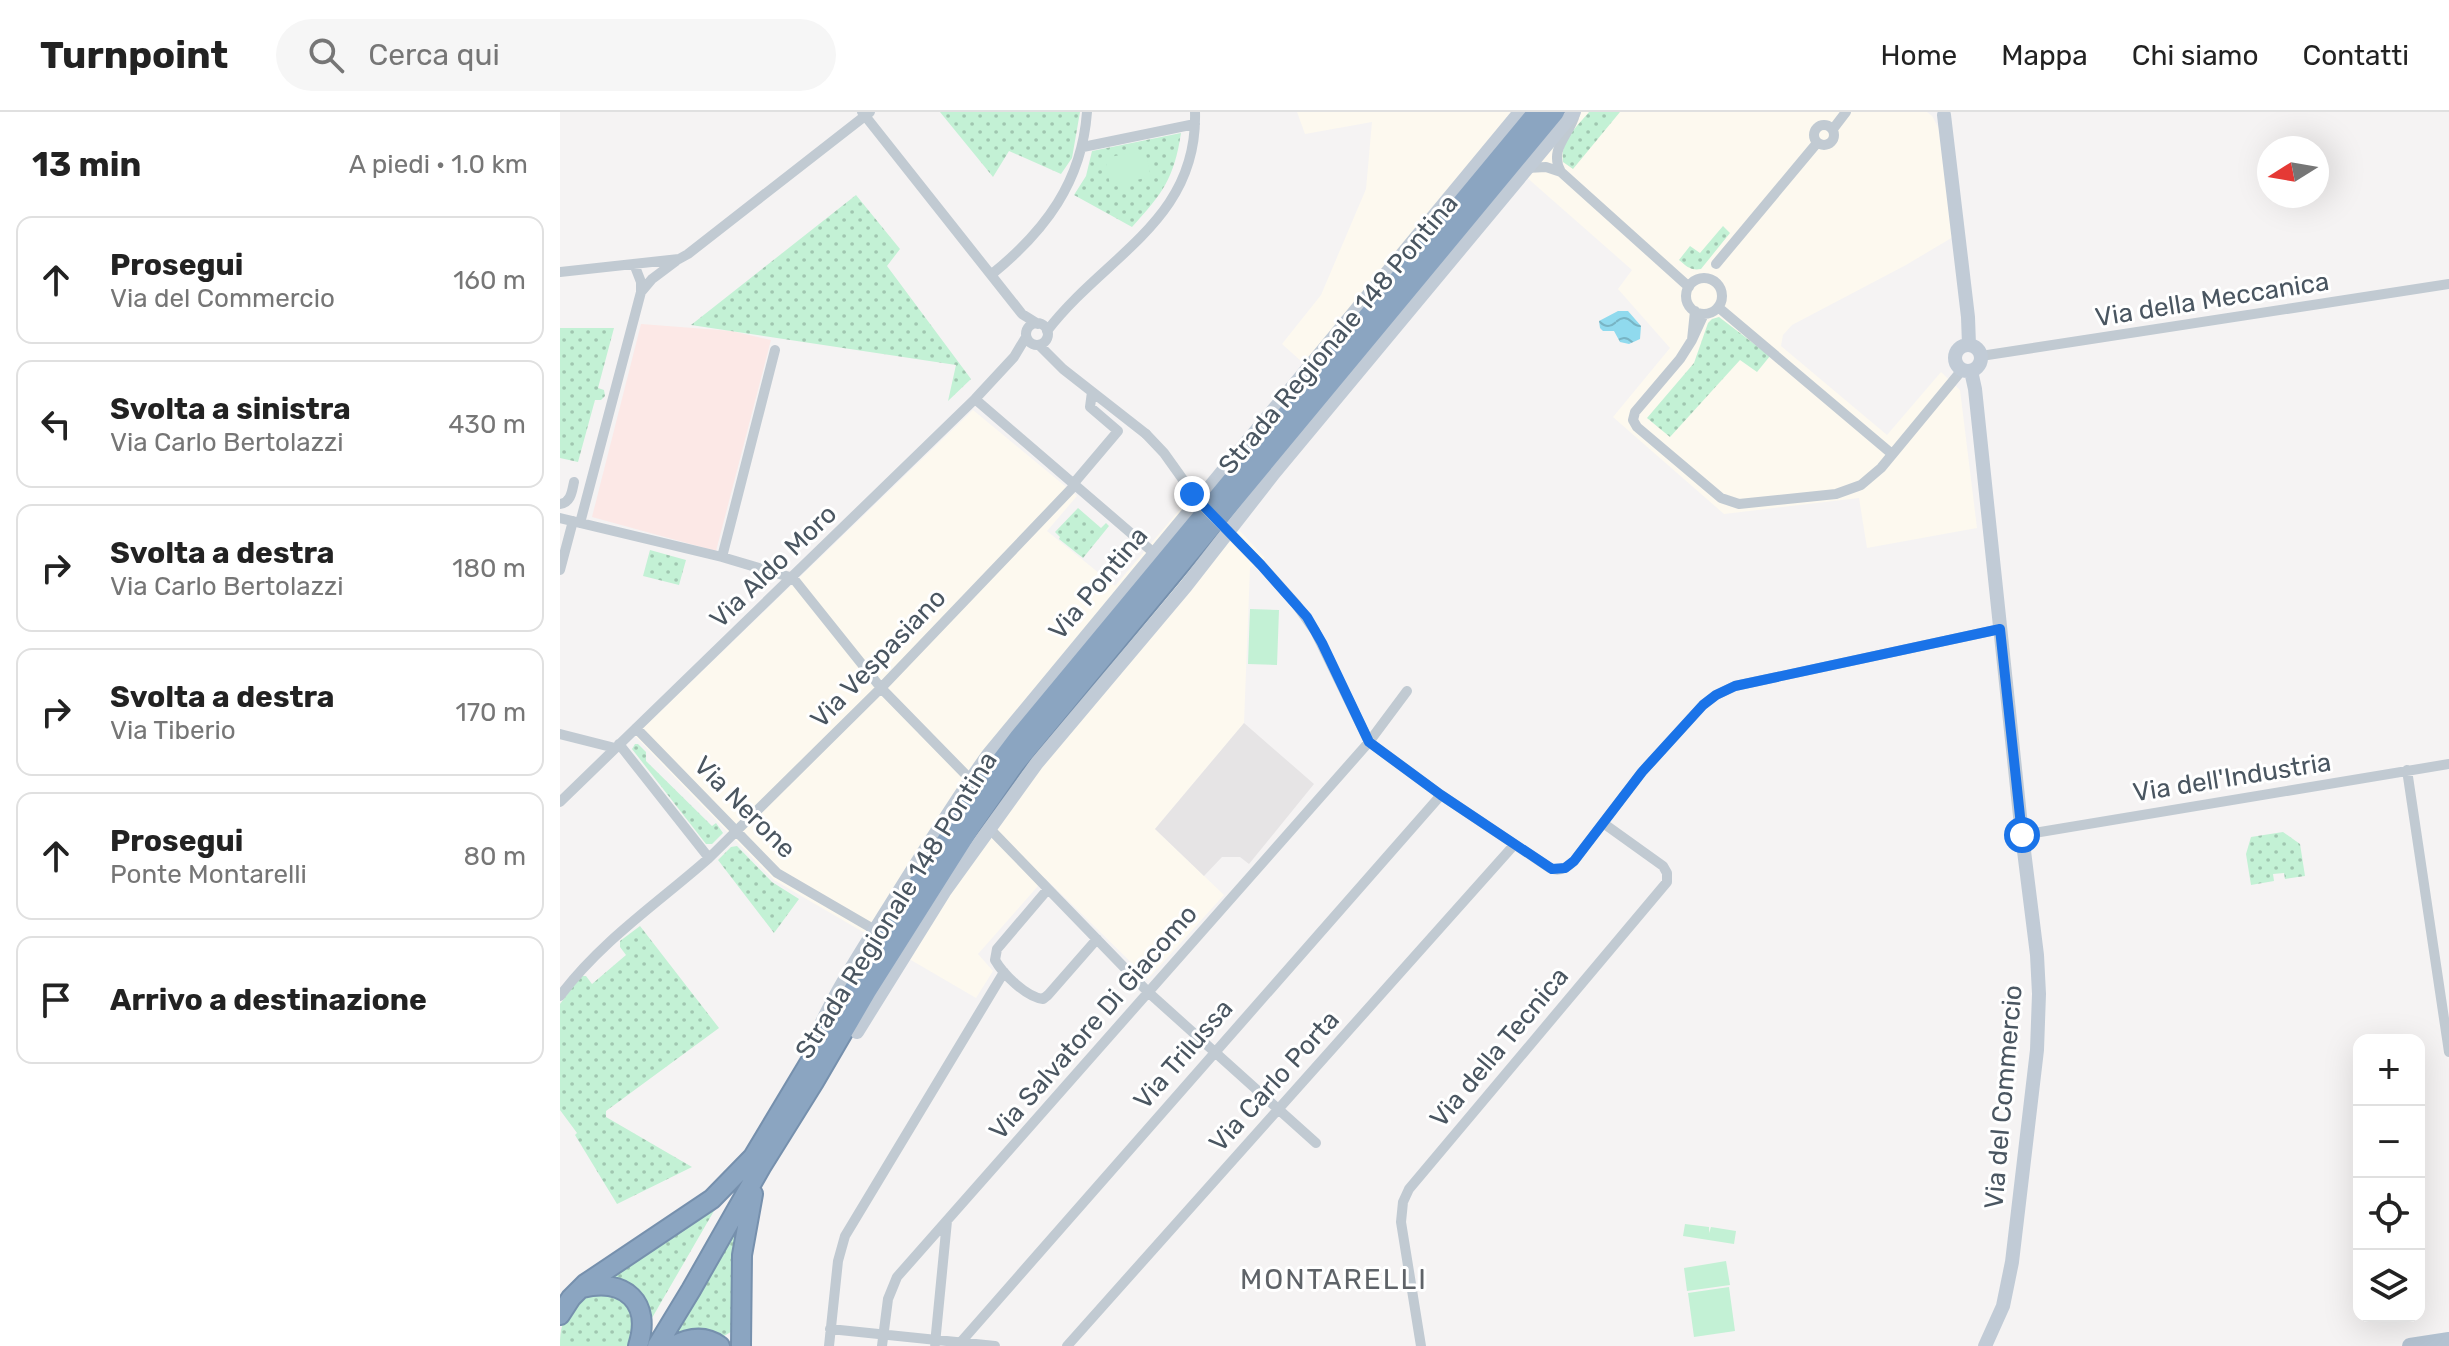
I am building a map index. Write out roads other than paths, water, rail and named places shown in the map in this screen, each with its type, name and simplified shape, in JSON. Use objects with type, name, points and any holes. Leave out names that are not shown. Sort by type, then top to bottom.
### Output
[{"type":"highway","name":"Strada Regionale 148 Pontina","points":[[640,1346],[925,897],[1014,765],[1555,112]]},
{"type":"highway","name":"Strada Regionale 148 Pontina","points":[[807,1081],[912,892],[988,778],[1506,149],[1526,113]]},
{"type":"highway","points":[[1450,239],[1499,200]]},
{"type":"highway","points":[[807,1081],[857,1032]]},
{"type":"highway","points":[[807,1081],[814,1040]]},
{"type":"highway","name":"Strada Regionale 148 Pontina","points":[[657,1346],[691,1290],[757,1162]]},
{"type":"highway","points":[[560,1315],[579,1289],[712,1199],[757,1162]]},
{"type":"highway","points":[[673,1346],[700,1339],[720,1346],[741,1339],[743,1238],[757,1162]]},
{"type":"highway","points":[[579,1289],[608,1285],[629,1294],[642,1317],[640,1346]]},
{"type":"main road","points":[[2410,1346],[2449,1340]]},
{"type":"street","points":[[992,274],[1021,250],[1071,181],[1083,147],[1087,112]]},
{"type":"street","name":"Via Aldo Moro","points":[[1043,329],[1162,215],[1185,177],[1192,154],[1195,112]]},
{"type":"street","points":[[857,1032],[931,913],[1037,763],[1186,586],[1274,473],[1499,200],[1575,112]]},
{"type":"street","points":[[1575,112],[1572,125],[1557,150],[1561,172],[1689,287]]},
{"type":"street","points":[[1716,264],[1715,282],[1722,297],[1718,307],[1709,313],[1699,313],[1688,303],[1689,287],[1704,278],[1817,143],[1814,137],[1817,128],[1823,125],[1833,129],[1846,112]]},
{"type":"street","points":[[641,292],[652,279],[725,228],[865,113],[1022,314],[1043,329],[1063,369]]},
{"type":"street","name":"Via Pontina","points":[[814,1040],[875,930],[970,779],[1016,719],[1526,113]]},
{"type":"street","points":[[1943,113],[1969,345]]},
{"type":"street","points":[[1083,147],[1195,124]]},
{"type":"street","points":[[1525,169],[1541,166],[1561,172]]},
{"type":"street","points":[[560,272],[679,259]]},
{"type":"street","points":[[560,570],[641,292],[641,282],[634,264]]},
{"type":"street","points":[[1704,278],[1715,282]]},
{"type":"street","name":"Via della Meccanica","points":[[1981,356],[2449,284]]},
{"type":"street","points":[[1718,307],[1892,454]]},
{"type":"street","points":[[1699,313],[1692,340],[1635,412],[1633,420],[1637,427],[1723,500],[1739,504],[1843,492],[1868,480],[1967,370],[1979,365],[1981,356],[1977,349],[1969,345],[1959,349],[1956,355],[1957,364],[1967,370]]},
{"type":"street","points":[[1022,314],[1029,342],[1037,345],[1146,434],[1199,502],[1302,611],[1315,631],[1369,742],[1550,868],[1559,870],[1574,861],[1642,772],[1703,705],[1722,692],[1735,686],[2000,629]]},
{"type":"street","name":"Via Aldo Moro","points":[[560,802],[975,399],[1014,357],[1031,325],[1043,329]]},
{"type":"street","name":"Via Aldo Moro","points":[[1014,357],[1044,342],[1043,329]]},
{"type":"street","points":[[722,557],[775,350]]},
{"type":"street","name":"Via del Commercio","points":[[1967,370],[1975,389],[2037,955],[2038,1038],[2010,1273],[2003,1306],[1985,1346]]},
{"type":"street","name":"Via Vespasiano","points":[[560,996],[599,950],[737,832],[881,688],[1074,484],[1118,431],[1090,407],[1092,392]]},
{"type":"street","points":[[975,399],[1154,553]]},
{"type":"street","points":[[560,504],[565,504],[569,499],[574,482]]},
{"type":"street","points":[[560,518],[722,557],[793,578],[881,688],[970,779]]},
{"type":"street","name":"Via Salvatore Di Giacomo","points":[[883,1340],[888,1299],[897,1277],[1369,742],[1407,691]]},
{"type":"street","name":"Via Nerone","points":[[636,728],[777,873],[875,930]]},
{"type":"street","points":[[560,734],[617,746],[709,858]]},
{"type":"street","name":"Via dell'Industria","points":[[2022,835],[2449,764]]},
{"type":"street","points":[[2407,770],[2449,1052]]},
{"type":"street","name":"Via Trilussa","points":[[960,1343],[1441,795]]},
{"type":"street","name":"Via della Tecnica","points":[[1421,1346],[1401,1222],[1403,1202],[1409,1189],[1667,882],[1663,866],[1603,823]]},
{"type":"street","points":[[989,828],[1148,992],[1316,1143]]},
{"type":"street","name":"Via Carlo Porta","points":[[1067,1346],[1514,845]]},
{"type":"street","points":[[1048,889],[998,947],[995,957],[1004,972],[1040,999],[1048,995],[1097,939]]},
{"type":"street","points":[[829,1346],[839,1257],[847,1232],[1004,972]]},
{"type":"street","points":[[935,1343],[947,1221]]},
{"type":"street","points":[[830,1329],[883,1340],[995,1346]]},
{"type":"water","points":[[1618,311],[1628,311],[1641,326],[1640,339],[1629,344],[1620,342],[1614,331],[1600,328],[1599,321]]},
{"type":"district","name":"MONTARELLI","points":[[1334,1279]]}]
